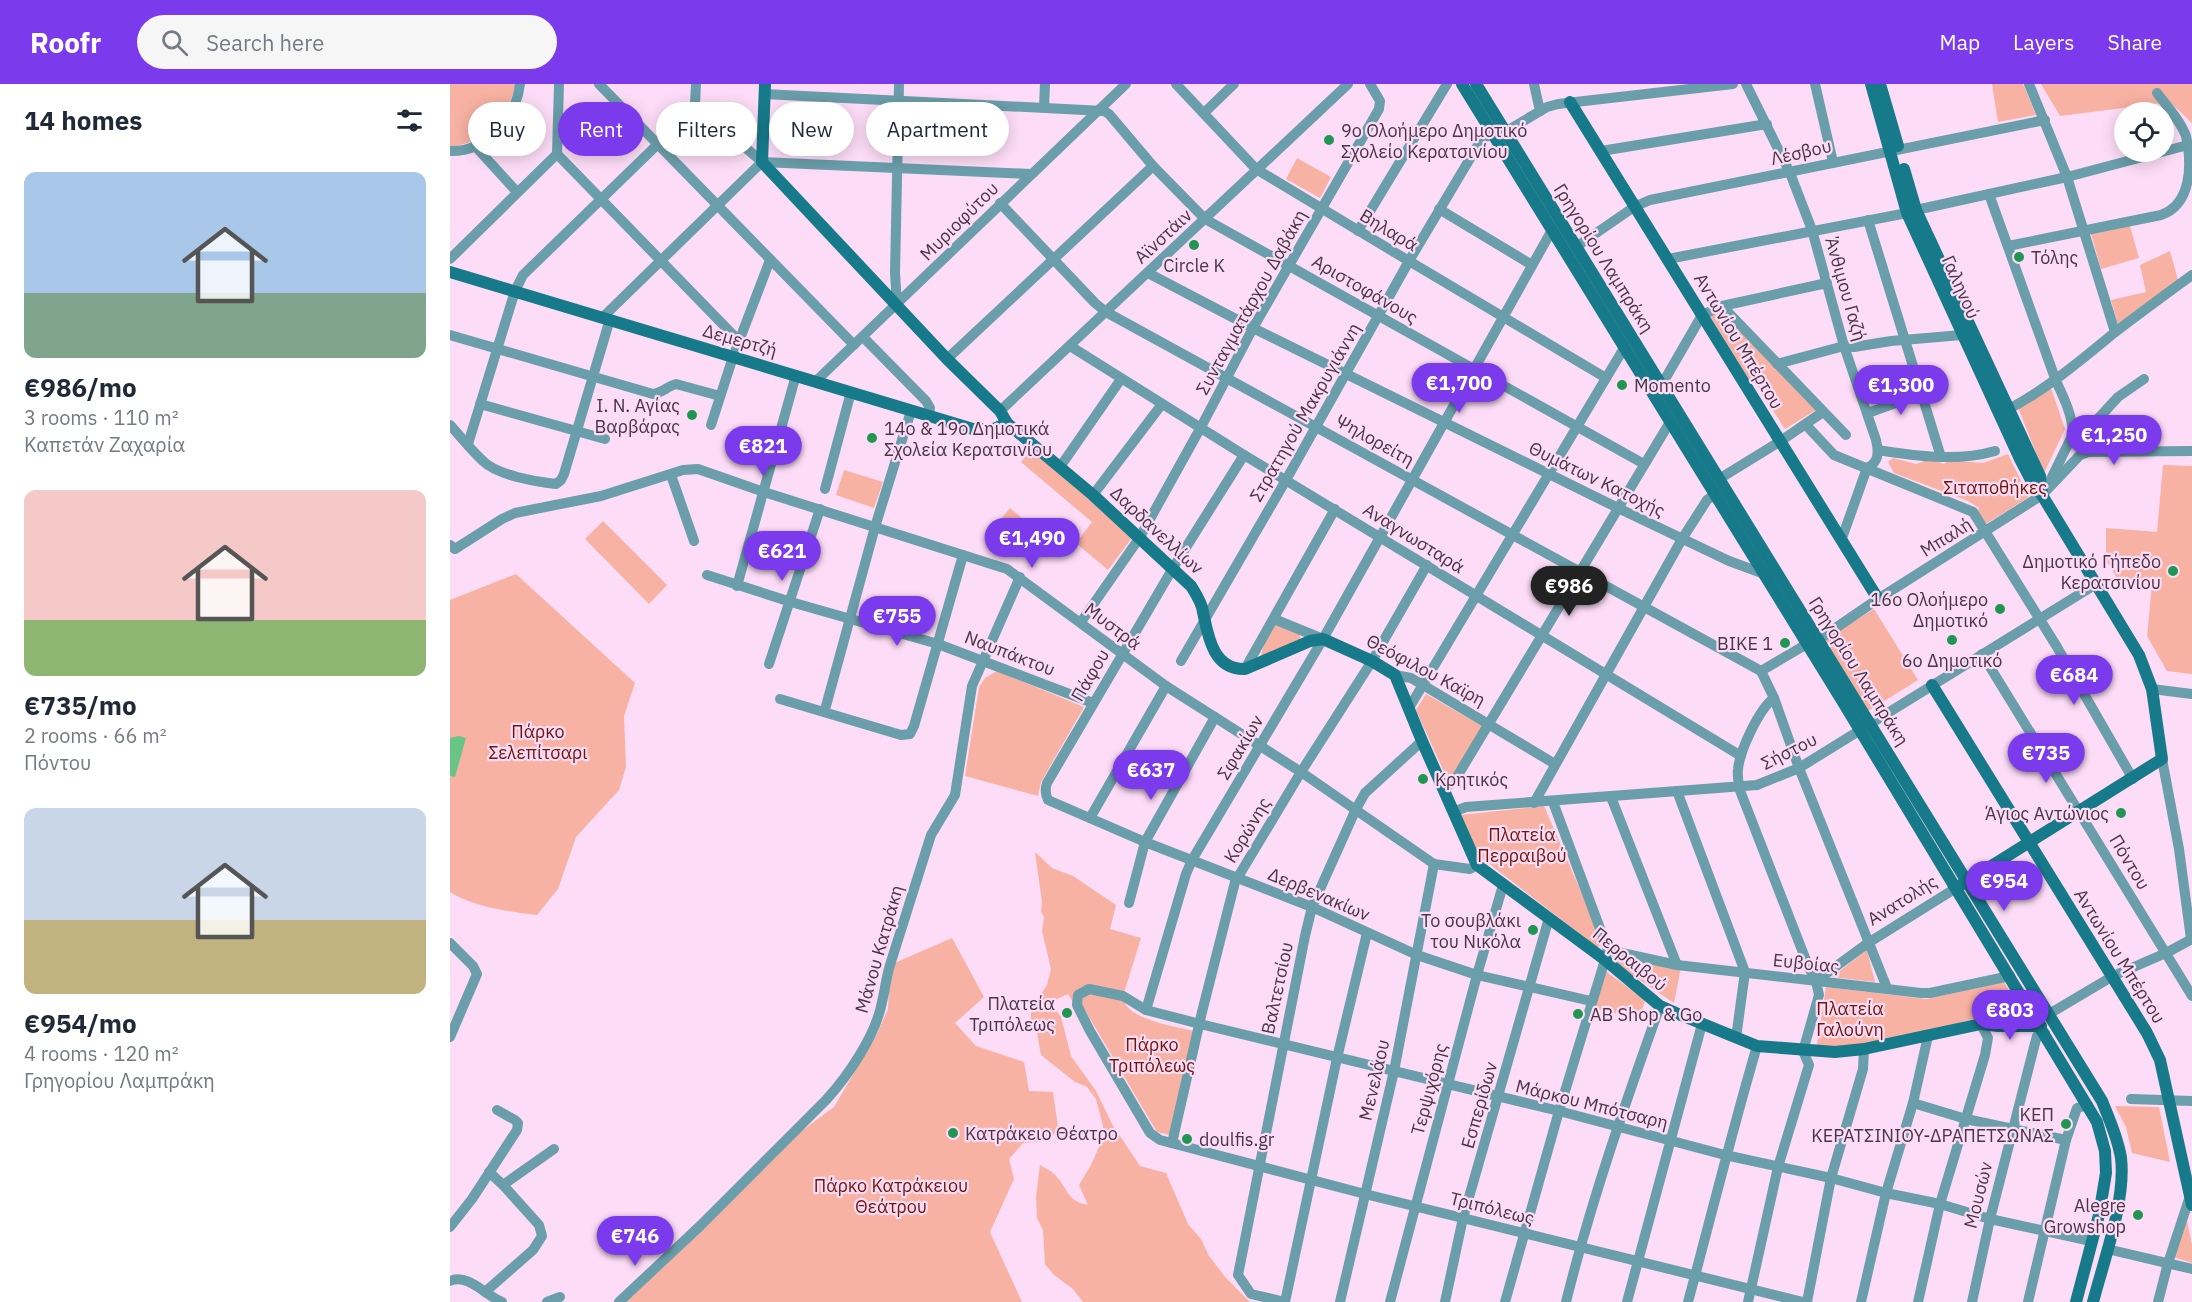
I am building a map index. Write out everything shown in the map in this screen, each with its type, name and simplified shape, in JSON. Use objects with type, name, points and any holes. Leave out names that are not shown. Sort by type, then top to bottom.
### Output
[{"type":"street","points":[[516,102],[520,84]]},
{"type":"street","points":[[559,84],[557,154],[599,200],[739,341]]},
{"type":"street","points":[[599,84],[656,142]]},
{"type":"street","points":[[696,84],[696,102]]},
{"type":"street","points":[[897,305],[895,273],[898,84]]},
{"type":"street","points":[[1044,107],[1045,84]]},
{"type":"street","name":"Μυριοφύτου","points":[[816,381],[1126,84]]},
{"type":"street","name":"Βηλαρά","points":[[1176,84],[1256,169],[1606,378]]},
{"type":"street","points":[[1204,113],[1234,84]]},
{"type":"street","name":"Αϊνστάιν","points":[[1000,411],[1348,84]]},
{"type":"street","name":"Συνταγματάρχου Δαβάκη","points":[[1081,622],[1140,537],[1253,328],[1381,105],[1370,84]]},
{"type":"street","points":[[1358,231],[1447,84]]},
{"type":"street","name":"Γρηγορίου Λαμπράκη","points":[[1462,84],[1763,575],[1812,642],[1962,884],[2049,1014],[2102,1101],[2120,1151],[2121,1181],[2093,1302]]},
{"type":"street","name":"Γρηγορίου Λαμπράκη","points":[[1476,84],[1779,577],[1812,642]]},
{"type":"street","points":[[1534,84],[1540,111]]},
{"type":"street","points":[[1505,132],[1547,107],[1570,102],[1733,84]]},
{"type":"street","name":"Άνθιμου Γαζή","points":[[1746,84],[1790,172],[1812,230],[1878,450]]},
{"type":"street","points":[[1815,84],[1833,162]]},
{"type":"street","name":"Γαληνού","points":[[1870,84],[1894,149]]},
{"type":"street","name":"Γαληνού","points":[[1880,84],[1894,149],[1912,211],[1962,335],[2031,482],[2042,495],[2139,654],[2152,689],[2163,759]]},
{"type":"street","points":[[2029,84],[2067,177],[2115,332]]},
{"type":"street","points":[[450,425],[483,462],[506,473],[543,483],[556,484],[561,480],[592,376],[606,318],[659,261],[762,162],[765,89],[898,101],[1098,110]]},
{"type":"street","points":[[2008,246],[2161,215],[2177,207],[2189,185],[2188,145],[2183,128],[2157,93]]},
{"type":"street","name":"Αντωνίου Μπέρτου","points":[[1570,102],[1878,599]]},
{"type":"street","name":"Αριστοφάνους","points":[[1098,110],[1109,114],[1154,166],[1205,219],[1644,464]]},
{"type":"street","name":"Λέσβου","points":[[1576,247],[1634,207],[1650,200],[2045,120]]},
{"type":"street","points":[[1601,151],[1767,124]]},
{"type":"street","name":"Στρατηγού Μακρυγιάννη","points":[[1181,661],[1286,480],[1408,261],[1481,140],[1492,133]]},
{"type":"street","points":[[1668,259],[1912,211],[2067,177],[2188,145]]},
{"type":"street","points":[[468,444],[496,348],[515,291],[523,275],[656,146]]},
{"type":"street","points":[[450,151],[468,148]]},
{"type":"street","points":[[450,259],[557,154]]},
{"type":"street","points":[[485,156],[516,192]]},
{"type":"street","points":[[670,156],[854,345]]},
{"type":"street","points":[[755,156],[947,359],[1000,411],[1007,423]]},
{"type":"street","points":[[762,162],[1030,174]]},
{"type":"street","points":[[947,359],[1154,166]]},
{"type":"street","points":[[1989,194],[2056,381],[2073,420],[2073,434],[2042,495]]},
{"type":"street","name":"Ψηλορείτη","points":[[1000,203],[1106,312],[1761,671]]},
{"type":"street","points":[[1439,210],[1532,265]]},
{"type":"street","name":"Γαληνού","points":[[1912,211],[2040,476],[2042,495]]},
{"type":"street","points":[[1868,220],[1941,457]]},
{"type":"street","name":"Σφακίων","points":[[1146,1010],[1192,860],[1323,639],[1552,230]]},
{"type":"street","points":[[711,425],[733,357],[770,260]]},
{"type":"street","name":"Δεμερτζή","points":[[450,272],[973,429],[994,429],[1007,423]]},
{"type":"street","name":"Θυμάτων Κατοχής","points":[[1148,273],[1345,375],[1682,539],[1763,575],[1779,577]]},
{"type":"street","points":[[2009,409],[2056,381],[2115,332],[2192,275]]},
{"type":"street","points":[[1661,386],[1702,315],[1722,306],[1827,284]]},
{"type":"street","points":[[1722,306],[1846,435]]},
{"type":"street","points":[[450,335],[653,394],[676,384],[720,396]]},
{"type":"street","points":[[1777,364],[1845,346],[1854,347],[1962,335]]},
{"type":"street","points":[[863,337],[926,401],[930,408],[928,416]]},
{"type":"street","name":"Αναγνωσταρά","points":[[1070,346],[1244,455],[1741,756]]},
{"type":"street","points":[[1409,708],[1624,348]]},
{"type":"street","points":[[737,586],[796,375]]},
{"type":"street","points":[[1060,467],[1121,379]]},
{"type":"street","points":[[2073,434],[2096,421],[2118,397],[2144,380]]},
{"type":"street","points":[[825,489],[851,392]]},
{"type":"street","points":[[1868,413],[1923,393]]},
{"type":"street","points":[[480,404],[605,439]]},
{"type":"street","points":[[1093,495],[1162,404]]},
{"type":"street","points":[[826,706],[852,618],[875,527],[911,411]]},
{"type":"street","points":[[1719,479],[1823,412]]},
{"type":"street","points":[[1443,789],[1455,780],[1670,422]]},
{"type":"street","name":"Δαρδανελλίων","points":[[1007,423],[1093,495],[1191,586],[1197,596],[1219,660],[1239,669],[1245,669]]},
{"type":"street","points":[[1806,425],[1834,455],[1970,509],[2133,778]]},
{"type":"street","points":[[1842,538],[1867,468],[1874,465],[1878,450],[1928,457],[1982,455],[1995,451]]},
{"type":"street","name":"Μπαλή","points":[[1761,671],[1812,642],[2042,495],[2074,460],[2088,452],[2192,451]]},
{"type":"street","name":"Πάφου","points":[[1045,792],[1047,783],[1122,653],[1244,455]]},
{"type":"street","name":"Μυστρά","points":[[671,475],[683,470],[698,469],[1007,569],[1166,686],[1301,772],[1434,864],[1470,868],[1477,865]]},
{"type":"street","points":[[450,545],[454,549],[515,513],[601,496],[671,475],[694,541]]},
{"type":"street","points":[[1534,803],[1682,539],[1707,500],[1715,494]]},
{"type":"street","points":[[770,664],[820,509]]},
{"type":"street","points":[[1245,669],[1335,509]]},
{"type":"street","points":[[780,699],[901,735],[909,734],[914,726],[963,555]]},
{"type":"street","name":"Κορώνης","points":[[1172,1143],[1217,950],[1237,877],[1372,660],[1427,565]]},
{"type":"street","name":"Ναυπάκτου","points":[[707,575],[737,586],[938,644],[1093,703]]},
{"type":"street","name":"Μάνου Κατράκη","points":[[619,1302],[700,1226],[826,1100],[839,1085],[860,1052],[882,1003],[890,965],[931,835],[955,795],[972,686],[1020,577]]},
{"type":"street","name":"Σήστου","points":[[1453,812],[1466,807],[1757,785],[1799,768],[2096,584]]},
{"type":"street","name":"Θεόφιλου Καϊρη","points":[[1274,619],[1372,660],[1395,675],[1411,678],[1555,764]]},
{"type":"street","points":[[1245,669],[1310,641],[1323,639]]},
{"type":"street","name":"Πόντου","points":[[1982,654],[2192,996]]},
{"type":"street","points":[[1761,671],[1887,988]]},
{"type":"street","name":"Περραιβού","points":[[1395,675],[1477,865],[1549,918],[1606,955],[1660,1006],[1757,1046],[1835,1052],[1864,1049],[1981,1024],[2026,1007]]},
{"type":"street","name":"Αντωνίου Μπέρτου","points":[[1932,685],[2148,1033],[2160,1060],[2188,1171]]},
{"type":"street","points":[[1090,818],[1166,686]]},
{"type":"street","points":[[2152,689],[2192,694]]},
{"type":"street","points":[[1748,1302],[1778,1167],[1809,1065],[1803,1051],[1819,995],[1816,981],[1739,788],[1738,770],[1741,756],[1758,719],[1773,698]]},
{"type":"street","points":[[1129,903],[1145,842],[1215,717]]},
{"type":"street","name":"Βαλτετσίου","points":[[1285,1302],[1251,1294],[1238,1275],[1282,1044],[1312,908],[1365,793],[1422,741]]},
{"type":"street","points":[[2049,1014],[2113,976],[2166,953],[2191,939],[2179,849],[2163,759]]},
{"type":"street","name":"Ανατολής","points":[[1816,981],[1868,943],[2163,759]]},
{"type":"street","points":[[1677,791],[1745,972],[1736,1038]]},
{"type":"street","name":"Δερβενακίων","points":[[1045,792],[1048,800],[1145,842],[1312,908],[1417,955],[1477,975],[1591,1001]]},
{"type":"street","points":[[1611,797],[1677,965]]},
{"type":"street","points":[[1505,1302],[1606,955],[1553,802]]},
{"type":"street","name":"Μενελάου","points":[[1340,1302],[1394,1071],[1434,864]]},
{"type":"street","name":"Γρηγορίου Λαμπράκη","points":[[1962,884],[2026,1007],[2043,1030],[2088,1105],[2097,1122],[2105,1151],[2106,1173],[2099,1215],[2076,1302]]},
{"type":"street","name":"Τερψιχόρης","points":[[1390,1302],[1414,1205],[1503,885]]},
{"type":"street","name":"Εσπερίδων","points":[[1445,1302],[1464,1218],[1549,918]]},
{"type":"street","points":[[1285,1302],[1337,1058],[1367,933]]},
{"type":"street","points":[[450,943],[473,966],[477,974],[450,1037]]},
{"type":"street","name":"Ευβοίας","points":[[1606,955],[1930,993],[2010,976]]},
{"type":"street","name":"Μάρκου Μπότσαρη","points":[[1089,989],[1123,996],[1146,1010],[1200,1024],[1559,1111],[1725,1155],[1831,1178],[1886,1193],[1940,1204],[1990,1219],[2091,1241]]},
{"type":"street","name":"Τριπόλεως","points":[[1089,989],[1078,995],[1077,1005],[1150,1133],[1160,1140],[1365,1194],[1805,1302]]},
{"type":"street","points":[[1566,1302],[1617,1126],[1660,1006]]},
{"type":"street","points":[[1627,1302],[1702,1024]]},
{"type":"street","points":[[1918,1302],[1940,1204],[1988,1038],[1981,1024]]},
{"type":"street","name":"Περραιβού","points":[[1981,1024],[2043,1030]]},
{"type":"street","name":"Μουσών","points":[[1972,1302],[1990,1219],[2037,1036],[2043,1030]]},
{"type":"street","points":[[1861,1302],[1886,1193],[1913,1103],[1928,1036]]},
{"type":"street","points":[[1688,1302],[1710,1224],[1725,1155],[1757,1046]]},
{"type":"street","points":[[1805,1302],[1831,1178],[1863,1069],[1864,1049]]},
{"type":"street","points":[[2131,1099],[2192,1101]]},
{"type":"street","points":[[1913,1103],[1966,1119],[2066,1140]]},
{"type":"street","points":[[2028,1302],[2066,1140],[2077,1108],[2088,1105]]},
{"type":"street","points":[[451,1223],[516,1133],[518,1126],[515,1120],[497,1110]]},
{"type":"street","points":[[503,1185],[554,1149]]},
{"type":"street","points":[[2158,1302],[2168,1263],[2191,1201],[2188,1171]]},
{"type":"street","points":[[485,1293],[533,1250],[542,1236],[539,1225],[489,1172]]},
{"type":"street","points":[[2107,1249],[2192,1269]]},
{"type":"street","points":[[450,1281],[456,1278],[466,1280],[502,1302]]},
{"type":"street","points":[[547,1302],[560,1297]]},
{"type":"green space","points":[[450,84],[516,84],[510,102],[468,102],[468,142],[450,147]]},
{"type":"green space","points":[[1992,84],[2023,84],[2036,115],[1998,122]]},
{"type":"green space","points":[[2041,84],[2192,84],[2192,123],[2174,106],[2174,102],[2114,102],[2114,109],[2060,116]]},
{"type":"green space","points":[[1297,158],[1331,177],[1320,198],[1286,179]]},
{"type":"green space","points":[[2130,226],[2139,258],[2101,269],[2091,234]]},
{"type":"green space","points":[[2170,251],[2178,280],[2118,324],[2111,300],[2146,292],[2140,265]]},
{"type":"green space","points":[[1722,310],[1816,410],[1785,429],[1755,382],[1751,383],[1710,316]]},
{"type":"green space","points":[[2049,382],[2065,429],[2044,473],[2017,405]]},
{"type":"green space","points":[[1033,448],[1134,535],[1108,570],[1076,543],[1092,522],[1021,462]]},
{"type":"green space","name":"Σιταποθήκες","points":[[2008,454],[2029,497],[1984,525],[1977,513],[1979,508],[1968,501],[1894,473],[1888,462],[1893,458],[1916,464],[1931,459],[1944,464],[1949,460],[1983,463]]},
{"type":"green space","name":"Δημοτικό Γήπεδο Κερατσινίου","points":[[2163,465],[2192,466],[2192,674],[2167,671],[2147,636],[2152,585],[2119,581],[2106,560],[2106,528],[2157,532]]},
{"type":"green space","points":[[844,470],[883,482],[874,508],[836,495]]},
{"type":"green space","points":[[1010,508],[1041,534],[1023,556],[992,530]]},
{"type":"green space","points":[[603,521],[667,585],[649,604],[585,539]]},
{"type":"green space","name":"Πάρκο Σελεπίτσαρι","points":[[516,574],[635,683],[624,716],[626,767],[619,790],[576,837],[558,889],[537,915],[481,905],[450,892],[450,600]]},
{"type":"green space","points":[[1874,609],[1918,680],[1868,711],[1824,639]]},
{"type":"green space","points":[[1275,623],[1300,634],[1300,641],[1266,658],[1261,655],[1266,638]]},
{"type":"green space","points":[[997,671],[1084,707],[1041,782],[1038,796],[965,776],[979,687],[985,678]]},
{"type":"green space","points":[[1426,694],[1484,727],[1452,778],[1445,774],[1416,710]]},
{"type":"green space","name":"Πλατεία Περραιβού","points":[[1544,806],[1604,945],[1597,947],[1479,856],[1460,815]]},
{"type":"green space","name":"Πάρκο Τριπόλεως","points":[[1035,852],[1052,868],[1073,876],[1116,905],[1110,929],[1141,938],[1123,996],[1125,1004],[1140,1016],[1193,1031],[1170,1135],[1157,1132],[1085,1010],[1079,1012],[1068,994],[1050,1002],[1061,1017],[1071,1056],[1096,1091],[1112,1124],[1140,1166],[1166,1173],[1188,1224],[1201,1239],[1209,1256],[1226,1278],[1250,1302],[1083,1302],[1073,1289],[1054,1275],[1045,1264],[1043,1230],[1037,1218],[1036,1197],[1040,1165],[1058,1178],[1071,1197],[1088,1205],[1079,1185],[1103,1138],[1103,1126],[1096,1099],[1087,1087],[1075,1082],[1041,1055],[1037,1033],[1031,1023],[1033,1006],[1047,985],[1051,969],[1042,931],[1044,917],[1041,912],[1042,902]]},
{"type":"green space","name":"Πάρκο Κατράκειου Θεάτρου","points":[[952,938],[984,997],[955,1023],[976,1046],[1024,1062],[1029,1091],[1053,1092],[1058,1127],[1050,1141],[1023,1143],[1009,1159],[1014,1179],[990,1232],[1022,1302],[621,1302],[773,1152],[834,1107],[877,1034],[888,1009],[890,965]]},
{"type":"green space","points":[[1867,950],[1875,982],[1832,977]]},
{"type":"green space","points":[[1615,958],[1681,967],[1674,1003],[1615,963]]},
{"type":"green space","points":[[1604,970],[1645,1000],[1640,1018],[1595,1009]]},
{"type":"green space","name":"Πλατεία Γαλούνη","points":[[2004,982],[2018,1007],[1893,1038],[1816,1051],[1826,987],[1926,999]]},
{"type":"green space","points":[[2115,1106],[2159,1107],[2170,1162],[2132,1153],[2126,1127]]},
{"type":"green space","points":[[2186,1216],[2192,1245],[2192,1263],[2174,1257]]},
{"type":"shaded area","points":[[459,736],[466,738],[455,777],[450,776],[450,738]]},
{"type":"place","name":"9ο Ολοήμερο Δημοτικό Σχολείο Κερατσινίου","points":[[1329,140]]},
{"type":"place","name":"Circle K","points":[[1194,245]]},
{"type":"place","name":"Τόλης","points":[[2019,257]]},
{"type":"place","name":"Momento","points":[[1622,385]]},
{"type":"place","name":"Ι. Ν. Αγίας Βαρβάρας","points":[[692,415]]},
{"type":"place","name":"14ο & 19ο Δημοτικά Σχολεία Κερατσινίου","points":[[872,438]]},
{"type":"place","name":"Δημοτικό Γήπεδο Κερατσινίου","points":[[2173,571]]},
{"type":"place","name":"16o Ολοήμερο Δημοτικό","points":[[2000,609]]},
{"type":"place","name":"6o Δημοτικό","points":[[1952,640]]},
{"type":"place","name":"BIKE 1","points":[[1785,643]]},
{"type":"place","name":"Κρητικός","points":[[1423,779]]},
{"type":"place","name":"Άγιος Αντώνιος","points":[[2121,813]]},
{"type":"place","name":"Το σουβλάκι του Νικόλα","points":[[1533,930]]},
{"type":"place","name":"Πλατεία Τριπόλεως","points":[[1067,1013]]},
{"type":"place","name":"AB Shop & Go","points":[[1578,1014]]},
{"type":"place","name":"ΚΕΠ ΚΕΡΑΤΣΙΝΙΟΥ-ΔΡΑΠΕΤΣΩΝΑΣ","points":[[2066,1124]]},
{"type":"place","name":"Κατράκειο Θέατρο","points":[[953,1133]]},
{"type":"place","name":"doulfis.gr","points":[[1187,1139]]},
{"type":"place","name":"Alegre Growshop","points":[[2138,1215]]}]
